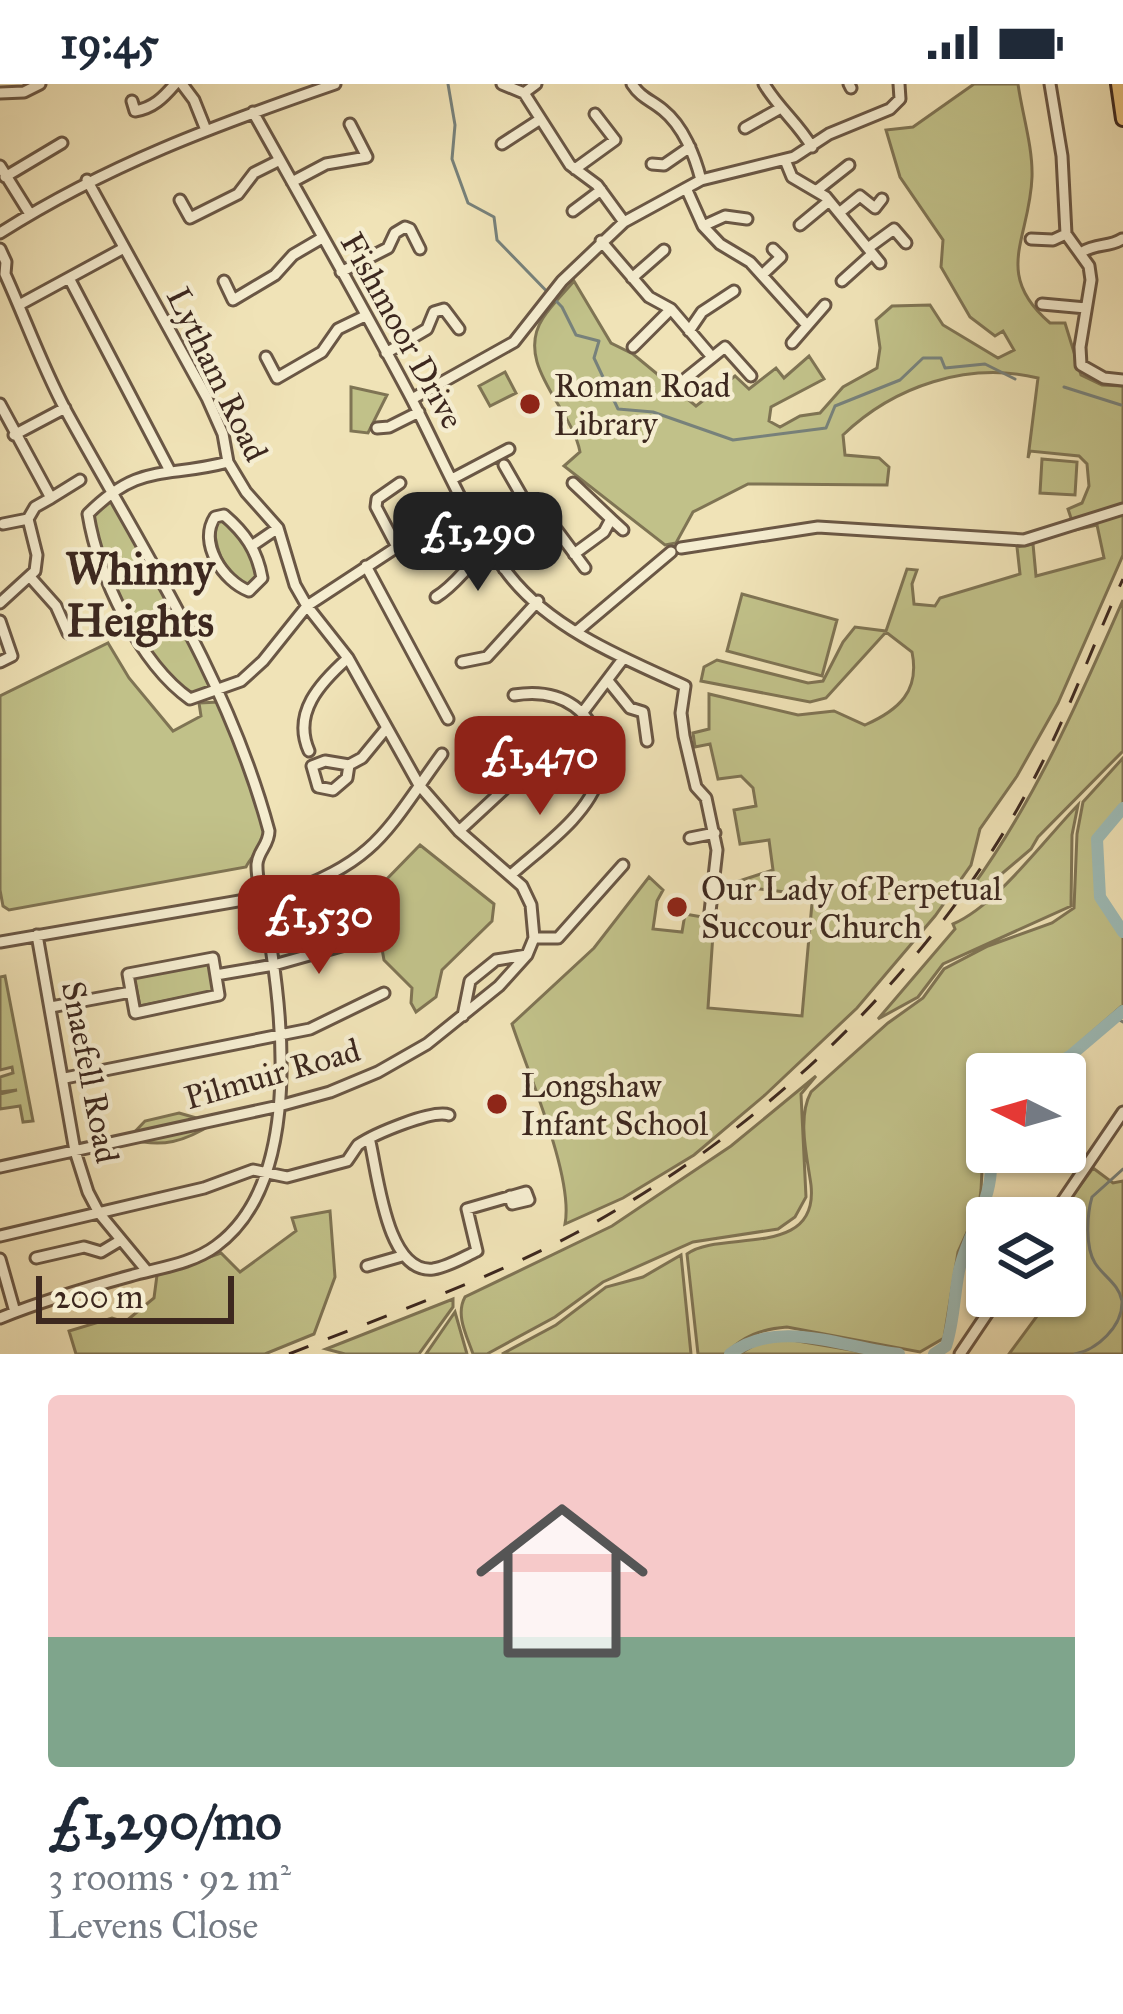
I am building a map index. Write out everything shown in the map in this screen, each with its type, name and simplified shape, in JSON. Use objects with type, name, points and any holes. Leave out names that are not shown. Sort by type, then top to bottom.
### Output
[{"type":"main road","points":[[1118,84],[1123,119]]},
{"type":"street","points":[[0,93],[24,92],[40,84]]},
{"type":"street","points":[[133,106],[160,101],[178,84],[194,100],[206,130]]},
{"type":"street","points":[[0,233],[87,180],[206,130],[335,84]]},
{"type":"street","points":[[502,84],[524,93],[575,169],[601,190],[624,222]]},
{"type":"street","points":[[524,93],[536,84]]},
{"type":"street","points":[[632,84],[639,95],[665,111],[690,147],[701,180]]},
{"type":"street","points":[[764,84],[812,147]]},
{"type":"street","points":[[412,399],[514,342],[562,281],[624,222],[701,180],[785,160],[845,126],[894,107],[900,98],[899,84]]},
{"type":"street","points":[[1050,84],[1062,156],[1066,234],[1089,266],[1091,280],[1081,365],[1104,378],[1123,380]]},
{"type":"street","points":[[745,128],[779,109]]},
{"type":"street","name":"Fishmoor Drive","points":[[253,112],[412,399],[467,509],[504,568],[576,632],[686,687],[681,713],[684,736],[696,787],[706,799],[715,833]]},
{"type":"street","points":[[575,169],[615,140],[595,114]]},
{"type":"street","points":[[503,140],[538,120]]},
{"type":"street","points":[[292,182],[326,164],[367,157],[350,124]]},
{"type":"street","points":[[5,177],[62,143]]},
{"type":"street","points":[[652,164],[664,165],[690,147]]},
{"type":"street","points":[[180,200],[190,218],[238,194],[254,173],[280,160]]},
{"type":"street","points":[[785,160],[792,177],[829,201],[873,255]]},
{"type":"street","points":[[816,191],[850,165]]},
{"type":"street","points":[[0,166],[30,214]]},
{"type":"street","name":"Lytham Road","points":[[87,180],[207,398],[223,434],[228,462],[245,492],[278,528],[307,606],[348,658],[419,785],[459,831],[512,874],[531,904],[534,938]]},
{"type":"street","points":[[686,188],[703,226],[719,244],[750,262],[806,323]]},
{"type":"street","points":[[573,211],[601,190]]},
{"type":"street","points":[[838,213],[860,196],[875,208],[882,199]]},
{"type":"street","points":[[800,225],[829,201]]},
{"type":"street","points":[[703,226],[725,216],[747,219]]},
{"type":"street","points":[[341,272],[388,248],[395,232],[405,227],[420,249]]},
{"type":"street","points":[[842,281],[894,229],[906,243]]},
{"type":"street","points":[[1031,239],[1053,240],[1066,234]]},
{"type":"street","points":[[224,281],[233,300],[322,238]]},
{"type":"street","points":[[1080,253],[1096,243],[1114,244],[1122,239]]},
{"type":"street","points":[[601,241],[649,298],[670,309],[712,357]]},
{"type":"street","points":[[19,304],[124,248]]},
{"type":"street","points":[[0,249],[5,274],[65,408],[200,651],[269,831],[257,866],[280,1035],[279,1106],[267,1173],[239,1225],[215,1248],[0,1318]]},
{"type":"street","points":[[762,275],[781,257],[773,249]]},
{"type":"street","points":[[632,278],[664,250]]},
{"type":"street","points":[[69,278],[169,469]]},
{"type":"street","points":[[689,331],[702,312],[734,291]]},
{"type":"street","points":[[1042,304],[1086,308]]},
{"type":"street","points":[[792,343],[825,305]]},
{"type":"street","points":[[386,352],[427,328],[434,312],[444,308],[459,329]]},
{"type":"street","points":[[633,347],[670,309]]},
{"type":"street","points":[[266,358],[277,378],[322,352],[338,329],[365,316]]},
{"type":"street","points":[[679,384],[725,347],[751,376]]},
{"type":"street","points":[[0,404],[51,498]]},
{"type":"street","points":[[14,435],[65,408]]},
{"type":"street","points":[[377,428],[389,428],[418,412]]},
{"type":"street","points":[[452,478],[509,449]]},
{"type":"street","points":[[228,462],[169,469],[112,490],[88,514],[113,595],[154,665],[190,699],[241,681],[263,662],[307,606],[397,547],[467,509]]},
{"type":"street","points":[[504,465],[531,512],[556,529],[585,568]]},
{"type":"street","points":[[0,603],[31,578],[38,561],[28,519],[35,506],[80,481]]},
{"type":"street","points":[[397,547],[376,507],[377,499],[400,483]]},
{"type":"street","points":[[573,483],[623,530]]},
{"type":"street","points":[[576,632],[676,550],[818,527],[1024,541],[1123,509]]},
{"type":"street","points":[[224,515],[253,545],[262,578],[249,591],[236,586],[222,570],[211,548],[209,525],[224,515]]},
{"type":"street","points":[[3,524],[28,519]]},
{"type":"street","points":[[574,554],[604,532],[611,520]]},
{"type":"street","points":[[253,545],[278,528]]},
{"type":"street","points":[[504,568],[556,529]]},
{"type":"street","points":[[436,597],[458,584],[471,560],[490,548]]},
{"type":"street","points":[[366,566],[448,719]]},
{"type":"street","points":[[31,578],[56,606],[68,633]]},
{"type":"street","points":[[462,662],[487,657],[538,601]]},
{"type":"street","points":[[0,620],[12,656],[0,662]]},
{"type":"street","points":[[309,751],[301,734],[304,711],[348,658]]},
{"type":"street","points":[[583,712],[623,659]]},
{"type":"street","points":[[609,682],[630,708],[643,712],[647,741]]},
{"type":"street","points":[[514,695],[556,695],[583,712],[600,740],[602,760]]},
{"type":"street","points":[[350,765],[385,730]]},
{"type":"street","points":[[0,942],[263,896],[322,880],[359,860],[389,830],[442,754]]},
{"type":"street","points":[[459,831],[541,755]]},
{"type":"street","points":[[512,874],[567,824],[591,795],[599,776]]},
{"type":"street","points":[[690,838],[715,833],[718,850],[710,913]]},
{"type":"street","points":[[534,938],[558,938],[623,865]]},
{"type":"street","name":"Snaefell Road","points":[[37,935],[75,1151],[99,1213],[147,1271]]},
{"type":"street","name":"Pilmuir Road","points":[[0,1167],[279,1106],[377,1072],[427,1044],[499,986],[527,955],[534,938]]},
{"type":"street","points":[[216,975],[352,943]]},
{"type":"street","points":[[463,1016],[470,981],[496,960],[527,955]]},
{"type":"street","points":[[213,958],[216,975],[219,995],[135,1013],[128,974],[213,958]]},
{"type":"street","points":[[51,1007],[131,992]]},
{"type":"street","points":[[64,1078],[280,1035],[340,1018],[384,994]]},
{"type":"street","points":[[1065,1197],[1123,1112]]},
{"type":"street","points":[[0,1235],[204,1188],[254,1170],[287,1177],[347,1162],[358,1146],[431,1113],[449,1115]]},
{"type":"street","points":[[370,1142],[394,1243],[402,1256],[421,1269],[436,1269],[477,1251],[467,1210],[510,1196]]},
{"type":"street","points":[[36,1258],[84,1247],[101,1252],[121,1240]]},
{"type":"street","points":[[367,1266],[402,1256]]},
{"type":"street","points":[[0,1259],[15,1312]]},
{"type":"street","points":[[960,1354],[985,1317]]},
{"type":"green space","points":[[974,84],[1018,84],[1032,166],[1018,254],[1022,288],[1050,323],[1065,323],[1081,375],[1102,385],[1123,386],[1123,555],[1058,703],[980,829],[971,865],[935,916],[857,1008],[694,1155],[623,1198],[565,1224],[556,1153],[512,1024],[594,948],[649,877],[663,890],[653,929],[682,932],[685,914],[714,919],[708,1008],[802,1016],[812,903],[802,894],[727,885],[773,870],[769,840],[740,844],[734,810],[756,806],[753,788],[741,776],[718,779],[710,744],[695,747],[693,733],[709,729],[709,694],[798,715],[834,711],[865,725],[897,706],[910,688],[914,666],[912,652],[886,632],[826,698],[810,702],[701,681],[704,667],[717,660],[808,683],[823,681],[855,627],[886,631],[907,569],[917,570],[912,584],[914,604],[935,606],[940,598],[1020,574],[1017,547],[1033,544],[1036,576],[1104,558],[1097,525],[1075,530],[1068,509],[1082,503],[1089,486],[1087,464],[1079,456],[1030,451],[1028,458],[1038,378],[985,373],[909,391],[843,435],[845,455],[879,458],[889,467],[887,485],[748,484],[693,512],[676,543],[665,545],[564,466],[580,452],[539,369],[536,335],[546,313],[574,281],[611,343],[633,354],[696,406],[735,376],[749,389],[776,368],[784,378],[809,356],[824,379],[771,407],[769,421],[780,427],[800,416],[820,413],[843,387],[877,368],[876,320],[892,306],[930,305],[943,325],[998,358],[1014,350],[1003,331],[995,336],[970,317],[941,267],[943,240],[900,177],[886,130],[913,127]]},
{"type":"green space","points":[[505,372],[516,393],[490,406],[479,386]]},
{"type":"green space","points":[[351,387],[387,395],[368,433],[351,431]]},
{"type":"green space","points":[[1042,459],[1077,462],[1075,495],[1040,493]]},
{"type":"green space","points":[[115,500],[212,684],[207,691],[192,696],[174,680],[126,613],[97,535],[94,512]]},
{"type":"green space","points":[[219,520],[234,530],[250,552],[259,579],[249,587],[223,562],[214,526]]},
{"type":"green space","points":[[742,594],[837,620],[822,676],[727,651]]},
{"type":"green space","points":[[1123,600],[1123,751],[1031,849],[978,894],[970,890],[1035,785]]},
{"type":"green space","points":[[108,643],[129,678],[173,731],[201,716],[199,703],[219,702],[254,787],[264,837],[246,867],[9,910],[3,906],[0,890],[0,696]]},
{"type":"green space","points":[[1123,758],[1123,805],[1095,838],[1098,897],[1123,935],[1123,1005],[1068,1053],[966,1053],[966,1173],[982,1173],[981,1190],[980,1197],[966,1197],[966,1234],[958,1252],[944,1338],[920,1352],[787,1327],[753,1334],[725,1354],[698,1354],[687,1254],[702,1247],[784,1233],[800,1224],[809,1208],[811,1185],[804,1125],[811,1092],[923,998],[944,969],[988,946],[1052,923],[1074,908],[1083,802]]},
{"type":"green space","points":[[1078,805],[1072,835],[1071,906],[943,964],[918,997],[878,1019],[955,929],[953,924],[1003,887]]},
{"type":"green space","points":[[420,845],[494,904],[492,921],[442,970],[436,997],[416,1012],[412,988],[384,960],[378,927],[349,908],[378,888]]},
{"type":"green space","points":[[209,962],[214,991],[140,1006],[134,977]]},
{"type":"green space","points":[[5,976],[33,1121],[23,1122],[20,1106],[0,1109],[0,1094],[17,1090],[0,1092],[0,1077],[13,1073],[12,1067],[0,1070],[0,977]]},
{"type":"green space","points":[[816,1076],[801,1094],[806,1197],[795,1217],[778,1229],[693,1242],[603,1282],[555,1317],[487,1354],[473,1354],[462,1318],[465,1297],[612,1226],[731,1146]]},
{"type":"green space","points":[[179,1113],[214,1123],[173,1141],[128,1139],[145,1121]]},
{"type":"green space","points":[[1093,1168],[1113,1183],[1123,1181],[1123,1354],[1009,1354],[1036,1317],[1086,1317],[1086,1197],[1072,1197]]},
{"type":"green space","points":[[330,1211],[335,1277],[314,1334],[265,1354],[76,1354],[69,1331],[112,1318],[125,1322],[154,1298],[157,1275],[221,1253],[240,1272],[296,1231],[292,1218]]},
{"type":"green space","points":[[681,1255],[691,1354],[502,1354],[556,1325],[606,1287],[643,1277]]},
{"type":"green space","points":[[453,1299],[453,1307],[419,1354],[345,1354],[326,1349]]},
{"type":"green space","points":[[455,1312],[467,1354],[426,1354]]},
{"type":"green space","points":[[786,1339],[870,1354],[739,1354],[760,1342]]},
{"type":"waterway","points":[[448,84],[455,125],[452,159],[468,203],[494,217],[497,240],[562,307],[576,335],[599,341],[594,358],[618,409],[653,412],[733,440],[826,428],[835,406],[900,380],[923,358],[941,358],[945,368],[985,364],[1015,379]]},
{"type":"waterway","points":[[1064,387],[1121,405]]},
{"type":"waterway","points":[[1123,808],[1097,839],[1100,897],[1123,932]]},
{"type":"waterway","points":[[1074,1053],[1123,1011]]},
{"type":"waterway","points":[[1116,1018],[1123,1022]]},
{"type":"waterway","points":[[1075,1354],[1107,1336],[1121,1311],[1118,1290],[1092,1256],[1088,1230],[1092,1197],[1123,1169]]},
{"type":"waterway","points":[[934,1354],[946,1346],[949,1337],[959,1271],[990,1173]]},
{"type":"waterway","points":[[730,1354],[749,1343],[790,1336],[899,1354]]},
{"type":"railway","points":[[289,1354],[469,1283],[574,1234],[713,1145],[840,1037],[951,911],[997,842],[1050,748],[1123,579]]},
{"type":"place","name":"Roman Road Library","points":[[530,404]]},
{"type":"place","name":"Our Lady of Perpetual Succour Church","points":[[677,907]]},
{"type":"place","name":"Longshaw Infant School","points":[[497,1104]]},
{"type":"district","name":"Whinny Heights","points":[[140,594]]}]
